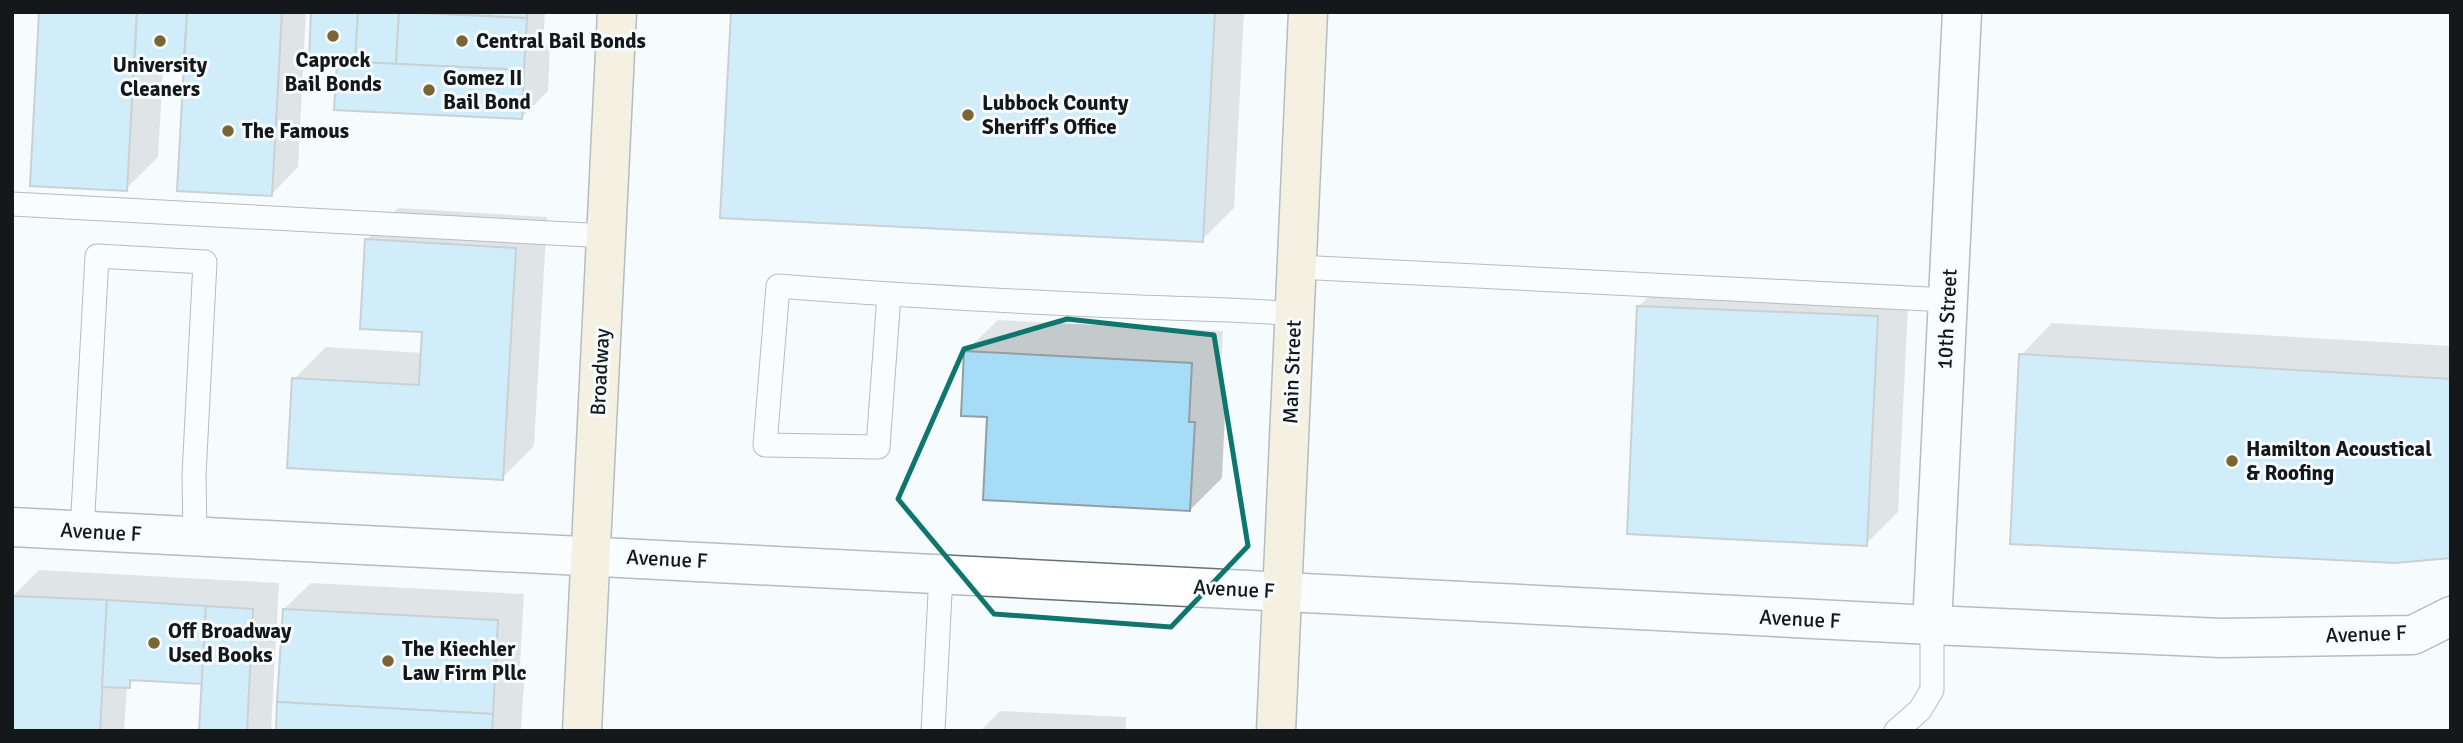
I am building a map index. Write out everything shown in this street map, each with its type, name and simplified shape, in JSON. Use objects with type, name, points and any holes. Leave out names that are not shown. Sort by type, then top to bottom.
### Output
[{"type":"street","name":"Broadway","points":[[582,731],[617,12]]},
{"type":"street","name":"Main Street","points":[[1276,731],[1308,12]]},
{"type":"street","name":"10th Street","points":[[1932,625],[1962,12]]},
{"type":"street","name":"Avenue F","points":[[12,527],[2221,638],[2413,635],[2451,616]]},
{"type":"lane","points":[[12,204],[607,236]]},
{"type":"lane","points":[[82,531],[97,256],[205,262],[194,475],[195,536]]},
{"type":"lane","points":[[1297,267],[1948,300]]},
{"type":"lane","points":[[889,295],[878,447],[765,445],[778,286],[889,295],[1223,308],[1295,314]]},
{"type":"lane","points":[[933,731],[941,573]]},
{"type":"lane","points":[[1896,731],[1920,710],[1932,690],[1932,625]]},
{"type":"highlighted area","points":[[1067,319],[1214,335],[1248,546],[1171,627],[994,614],[898,499],[964,349]]},
{"type":"building","points":[[39,12],[137,12],[127,191],[30,186]]},
{"type":"building","name":"University Cleaners","points":[[137,12],[187,12],[183,72],[134,69]]},
{"type":"building","name":"The Famous","points":[[187,12],[282,12],[272,196],[177,191]]},
{"type":"building","name":"Caprock Bail Bonds","points":[[311,12],[358,12],[355,62],[309,60]]},
{"type":"building","points":[[358,12],[399,12],[396,64],[355,62]]},
{"type":"building","name":"Central Bail Bonds","points":[[399,12],[527,18],[524,70],[396,64]]},
{"type":"building","points":[[404,12],[490,12],[490,16]]},
{"type":"building","points":[[490,12],[527,12],[527,18],[490,16]]},
{"type":"building","name":"Lubbock County Sheriff's Office","points":[[731,12],[1215,12],[1203,242],[720,218]]},
{"type":"building","name":"Gomez II Bail Bond","points":[[337,61],[524,70],[522,119],[334,110]]},
{"type":"building","points":[[365,239],[516,248],[503,480],[287,468],[292,378],[419,385],[422,332],[360,329]]},
{"type":"building","points":[[1637,306],[1878,316],[1867,546],[1627,534]]},
{"type":"building","points":[[964,351],[1192,363],[1189,422],[1195,422],[1190,511],[983,500],[987,417],[961,416]]},
{"type":"building","name":"Hamilton Acoustical & Roofing","points":[[2019,354],[2451,379],[2451,558],[2395,563],[2010,544]]},
{"type":"building","points":[[12,596],[107,600],[100,731],[12,731]]},
{"type":"building","name":"Off Broadway Used Books","points":[[107,600],[206,606],[202,684],[130,680],[130,688],[102,687]]},
{"type":"building","points":[[206,606],[253,609],[247,731],[199,731]]},
{"type":"building","name":"The Kiechler Law Firm Pllc","points":[[283,609],[498,620],[493,714],[277,702]]},
{"type":"building","points":[[277,702],[493,714],[492,731],[276,731]]},
{"type":"place","name":"Caprock Bail Bonds","points":[[333,36]]},
{"type":"place","name":"University Cleaners","points":[[160,41]]},
{"type":"place","name":"Central Bail Bonds","points":[[462,41]]},
{"type":"place","name":"Gomez II Bail Bond","points":[[429,90]]},
{"type":"place","name":"Lubbock County Sheriff's Office","points":[[968,115]]},
{"type":"place","name":"The Famous","points":[[228,131]]},
{"type":"place","name":"Hamilton Acoustical & Roofing","points":[[2232,461]]},
{"type":"place","name":"Off Broadway Used Books","points":[[154,643]]},
{"type":"place","name":"The Kiechler Law Firm Pllc","points":[[388,661]]}]
